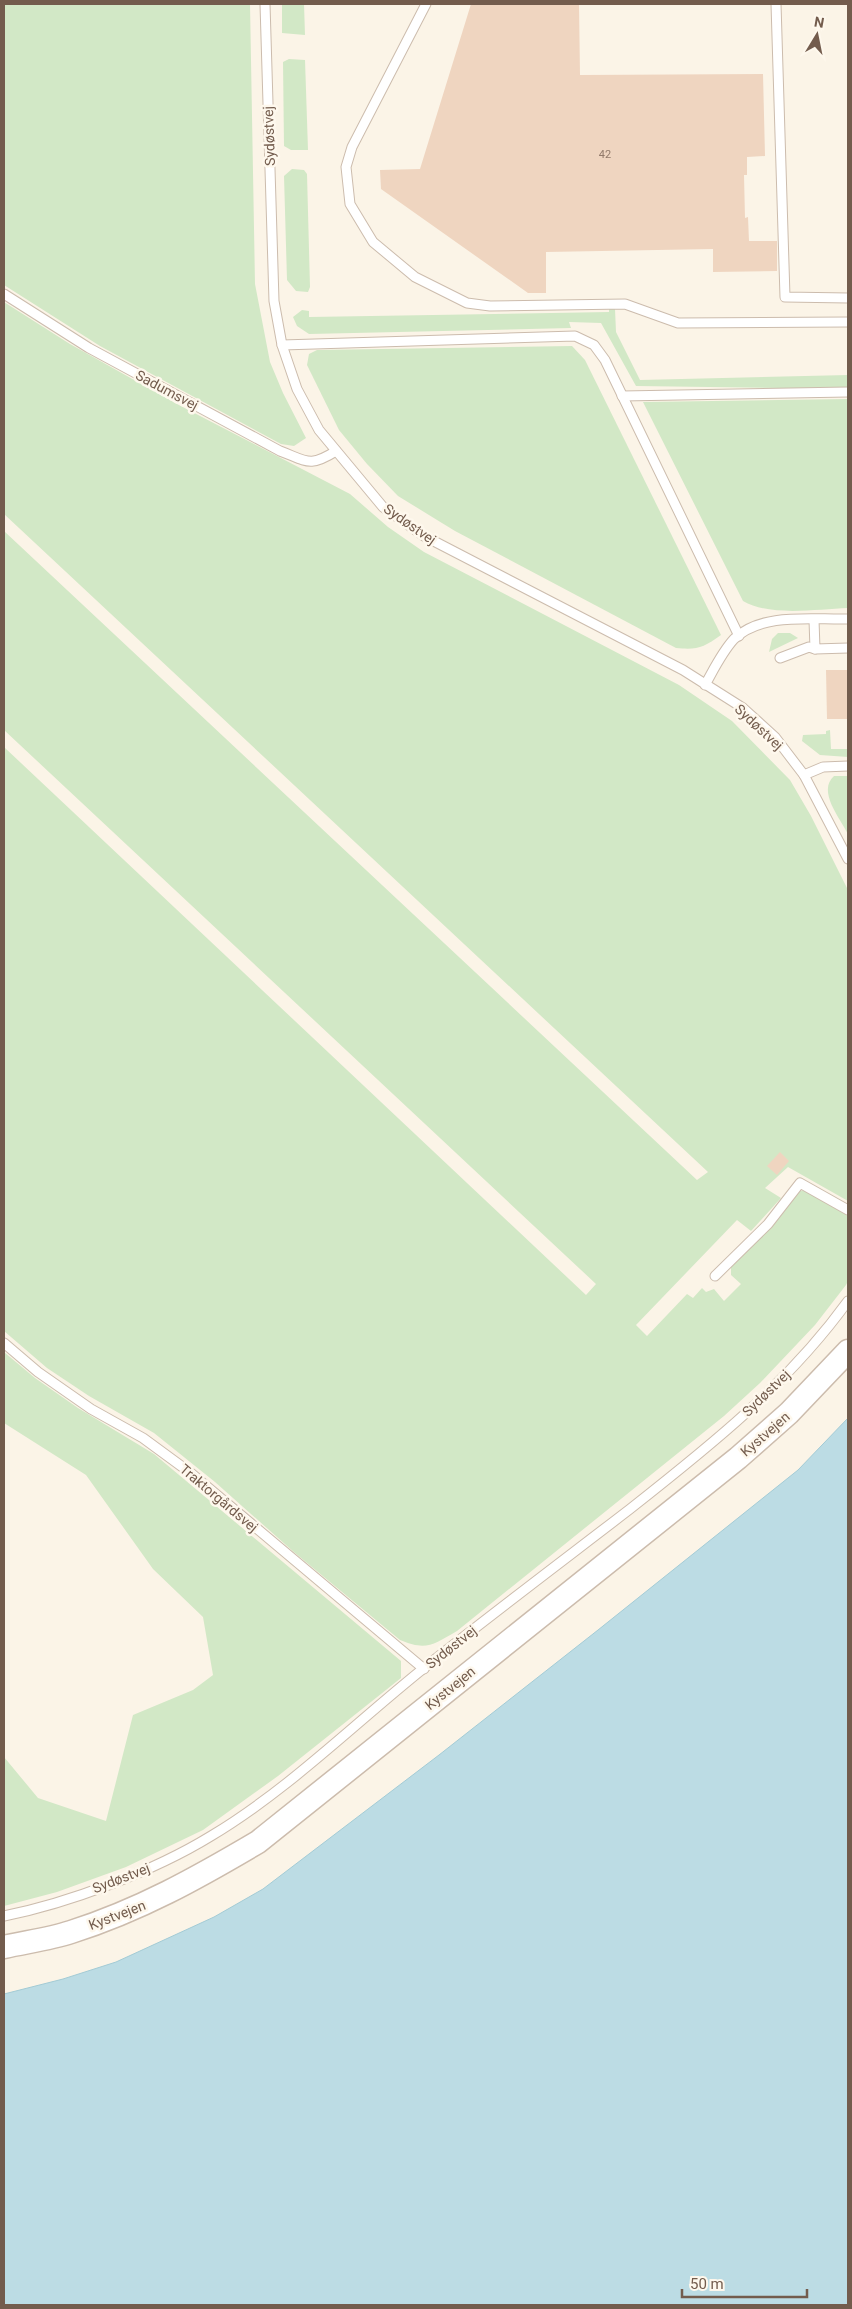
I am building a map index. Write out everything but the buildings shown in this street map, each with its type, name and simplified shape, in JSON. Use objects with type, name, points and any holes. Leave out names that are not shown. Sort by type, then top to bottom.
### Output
[{"type":"street","name":"Kystvejen","points":[[4,1947],[70,1932],[131,1910],[182,1887],[258,1842],[738,1458],[789,1413],[848,1351]]},
{"type":"lane","name":"Sydøstvej","points":[[265,4],[274,301],[282,345],[297,389],[319,430],[383,507],[424,536],[683,670],[743,708],[775,737],[804,775],[848,859]]},
{"type":"lane","points":[[426,4],[352,147],[346,167],[350,204],[372,242],[415,277],[467,303],[490,306],[626,304],[678,324],[848,322]]},
{"type":"lane","points":[[776,4],[785,297],[848,298]]},
{"type":"lane","name":"Sadumsvej","points":[[4,294],[89,348],[280,451],[310,462],[319,462],[336,451]]},
{"type":"lane","points":[[282,345],[575,336],[594,345],[605,360],[739,636]]},
{"type":"lane","points":[[622,396],[848,392]]},
{"type":"lane","points":[[705,684],[724,652],[739,636],[750,628],[767,621],[848,619]]},
{"type":"lane","points":[[814,620],[815,649]]},
{"type":"lane","points":[[780,658],[809,647],[815,649],[848,648]]},
{"type":"lane","points":[[804,775],[823,767],[848,766]]},
{"type":"lane","points":[[715,1276],[768,1224],[800,1183],[848,1210]]},
{"type":"lane","name":"Sydøstvej","points":[[4,1916],[79,1894],[139,1873],[210,1837],[256,1807],[424,1669],[709,1447],[771,1391],[826,1332],[848,1301]]},
{"type":"lane","name":"Traktorgårdsvej","points":[[4,1343],[38,1372],[91,1410],[143,1438],[192,1474],[424,1669]]},
{"type":"green space","points":[[4,4],[250,4],[255,284],[270,362],[283,393],[306,438],[294,446],[281,444],[100,346],[4,285]]},
{"type":"green space","points":[[282,4],[304,4],[305,35],[282,33]]},
{"type":"green space","points":[[289,59],[305,60],[308,150],[291,150],[284,146],[283,62]]},
{"type":"green space","points":[[292,169],[304,170],[307,174],[310,287],[308,292],[296,291],[287,280],[284,176]]},
{"type":"green space","points":[[4,302],[70,344],[177,404],[350,494],[388,527],[424,552],[679,685],[732,721],[790,780],[811,816],[848,890],[848,1201],[788,1167],[765,1188],[781,1198],[751,1231],[737,1220],[636,1325],[647,1336],[687,1294],[693,1298],[702,1288],[706,1292],[714,1289],[724,1301],[741,1284],[731,1275],[731,1267],[800,1191],[806,1190],[848,1216],[848,1281],[846,1285],[815,1325],[760,1383],[724,1416],[457,1631],[429,1645],[416,1645],[400,1640],[295,1553],[215,1482],[154,1433],[89,1396],[47,1368],[4,1331],[4,747],[586,1295],[596,1284],[4,730],[4,531],[697,1180],[708,1172],[4,514]]},
{"type":"green space","points":[[609,309],[615,309],[616,332],[640,380],[848,375],[848,389],[636,386],[601,323],[569,322],[571,328],[309,334],[297,326],[293,317],[302,310],[309,311],[309,317],[609,312]]},
{"type":"green space","points":[[572,346],[585,360],[721,635],[709,643],[689,649],[676,648],[455,531],[398,496],[367,464],[339,430],[307,365],[309,354],[317,350]]},
{"type":"green space","points":[[848,399],[848,608],[780,611],[754,606],[743,601],[643,402]]},
{"type":"green space","points":[[778,633],[790,633],[798,638],[769,652],[772,639]]},
{"type":"green space","points":[[830,730],[831,749],[848,749],[848,757],[820,755],[802,741],[803,735],[826,734],[826,731]]},
{"type":"green space","points":[[834,776],[848,776],[848,834],[829,797],[829,782]]},
{"type":"green space","points":[[4,1352],[35,1378],[78,1408],[154,1454],[401,1661],[401,1678],[278,1776],[203,1830],[126,1867],[57,1892],[4,1906],[4,1757],[38,1798],[106,1821],[133,1715],[193,1690],[213,1675],[203,1617],[153,1569],[86,1475],[4,1423]]},
{"type":"water","points":[[848,1418],[848,2305],[4,2305],[4,1994],[63,1979],[116,1962],[214,1917],[263,1889],[439,1755],[798,1470]]}]
